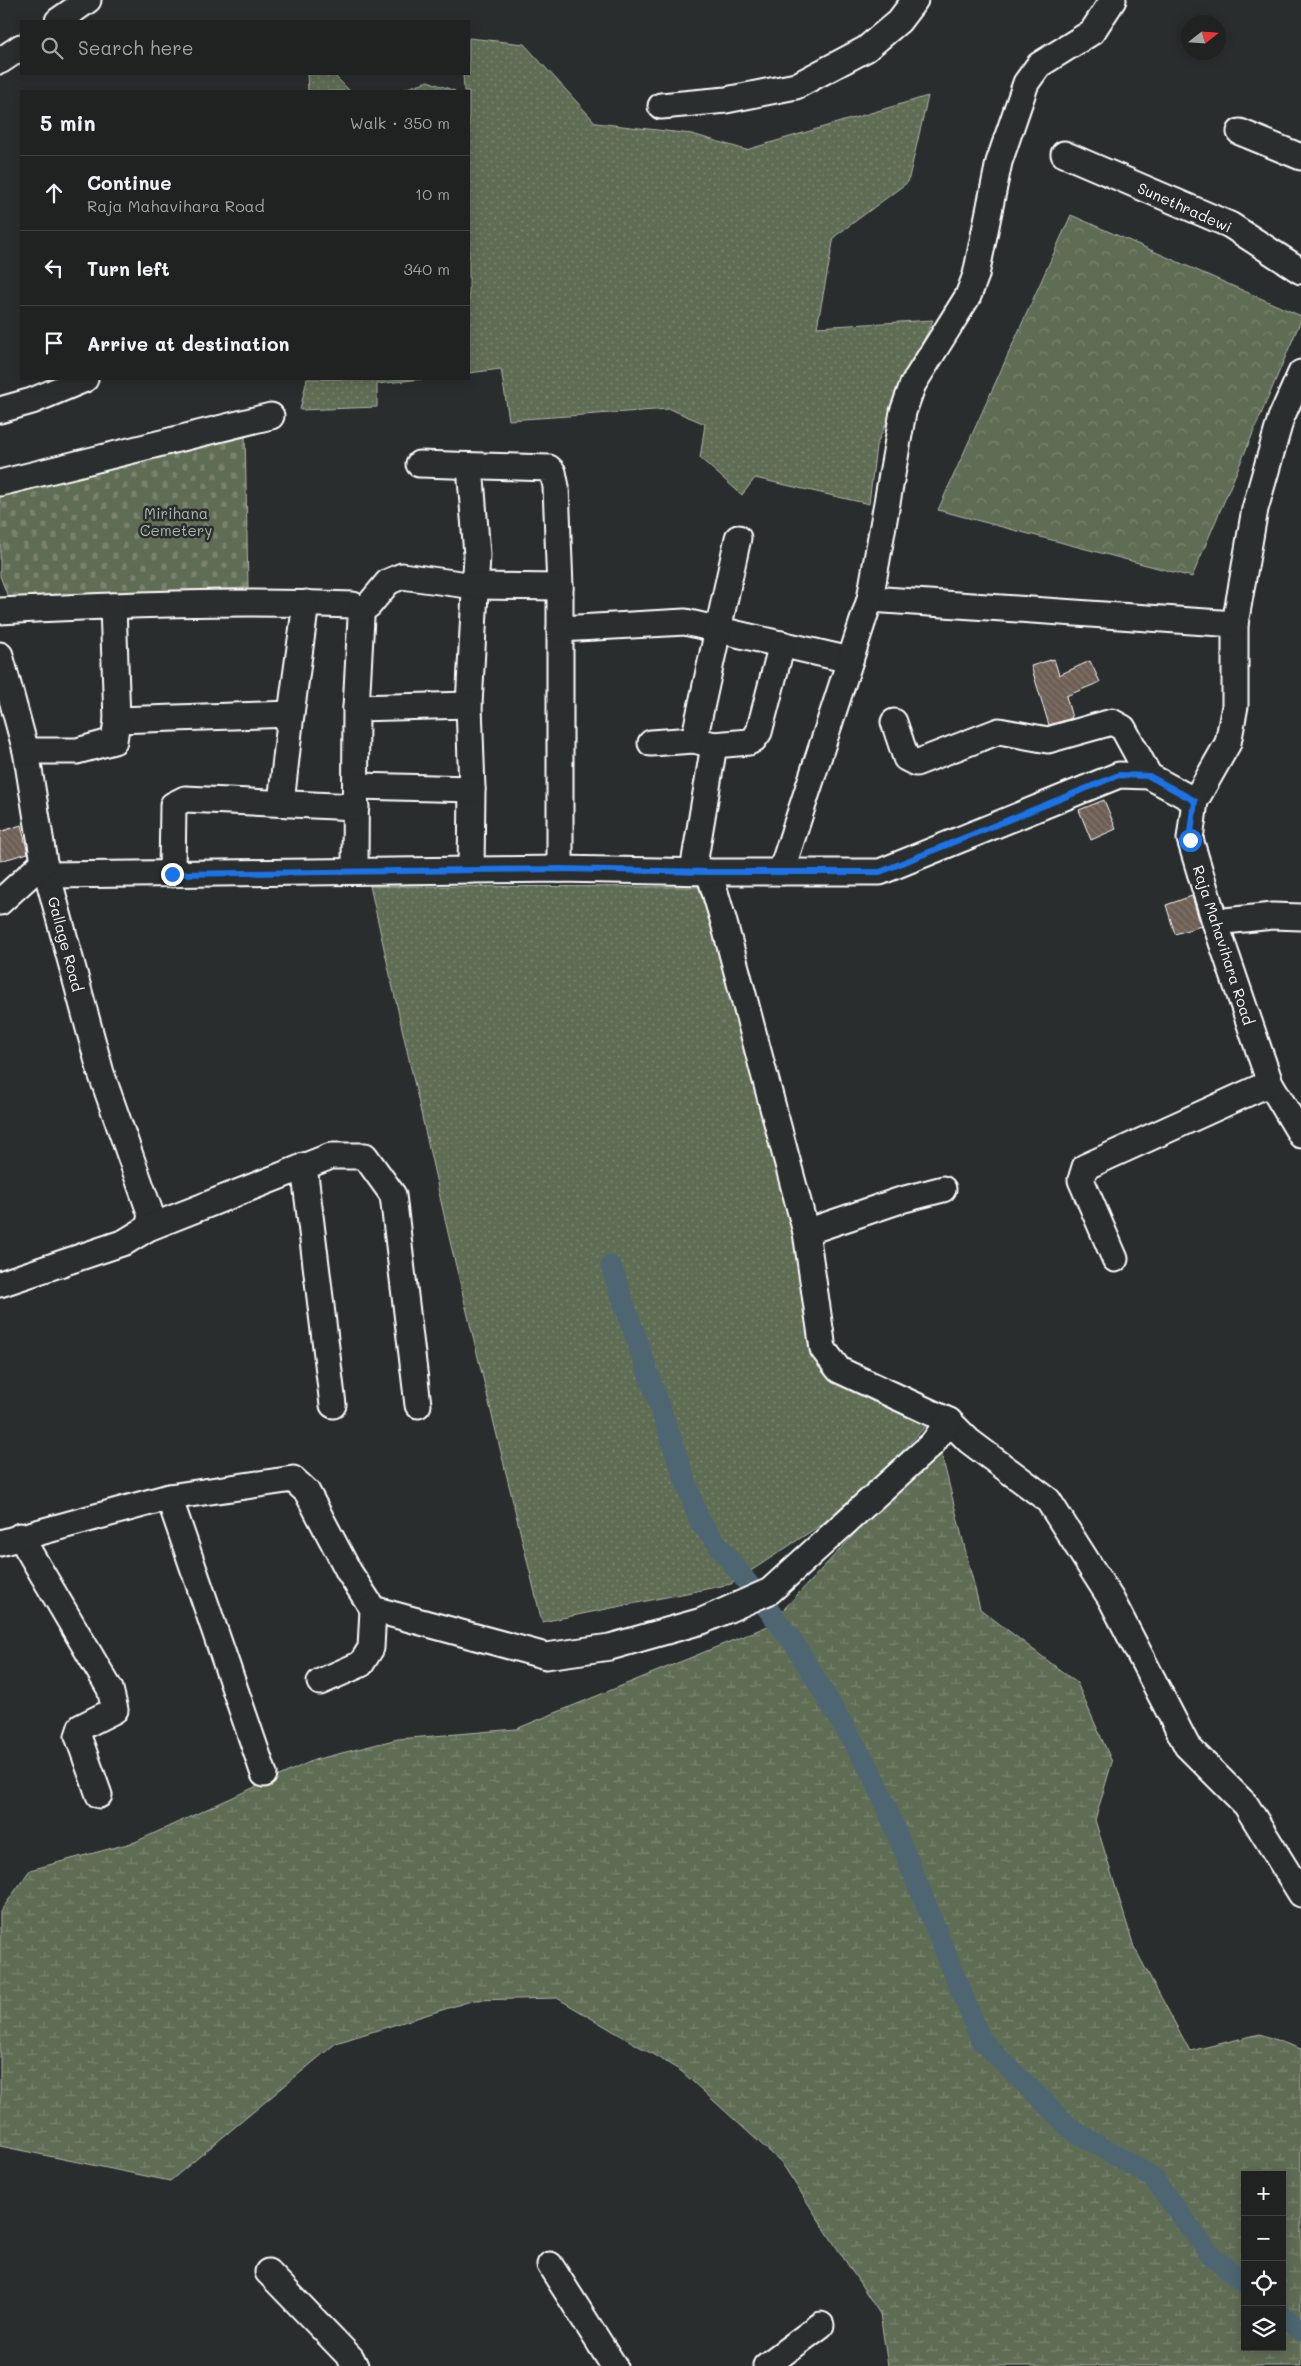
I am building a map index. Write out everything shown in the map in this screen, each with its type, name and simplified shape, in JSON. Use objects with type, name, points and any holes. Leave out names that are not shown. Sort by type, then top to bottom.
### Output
[{"type":"street","points":[[59,20],[88,0]]},
{"type":"street","points":[[661,106],[726,100],[796,86],[866,50],[899,21],[915,0]]},
{"type":"street","points":[[781,872],[870,599],[903,412],[913,384],[968,296],[976,275],[999,162],[1026,83],[1039,65],[1092,32],[1113,0]]},
{"type":"street","points":[[0,61],[20,48]]},
{"type":"street","points":[[1240,132],[1301,157]]},
{"type":"street","name":"Sunethradewi","points":[[1064,154],[1230,225],[1301,271]]},
{"type":"street","name":"Raja Mahavihara Road","points":[[1301,373],[1281,418],[1255,509],[1235,624],[1235,706],[1228,743],[1195,801],[1190,840],[1215,922],[1270,1084],[1301,1135]]},
{"type":"street","points":[[0,410],[32,401],[83,380]]},
{"type":"street","points":[[0,483],[271,416]]},
{"type":"street","points":[[419,464],[549,468],[553,472],[556,487],[560,587],[560,869]]},
{"type":"street","points":[[470,466],[477,555],[469,705],[472,789],[471,870]]},
{"type":"street","points":[[738,538],[718,629],[704,742],[701,872],[723,919],[806,1232],[823,1349],[839,1370],[949,1421],[969,1441],[1048,1500],[1112,1599],[1187,1746],[1246,1805],[1301,1894]]},
{"type":"street","points":[[360,611],[369,605],[388,582],[402,576],[475,586],[560,587]]},
{"type":"street","points":[[870,599],[1235,624]]},
{"type":"street","points":[[281,803],[306,603]]},
{"type":"street","points":[[0,611],[114,606],[306,603],[354,605],[360,611],[361,618],[356,708],[355,871]]},
{"type":"street","points":[[26,751],[77,750],[114,741],[117,720],[114,606]]},
{"type":"street","points":[[560,629],[685,622],[850,660]]},
{"type":"street","points":[[651,743],[749,742],[754,739],[759,732],[782,644]]},
{"type":"street","name":"Gallage Road","points":[[0,655],[26,751],[46,869],[101,1073],[151,1215],[148,1228]]},
{"type":"street","points":[[356,708],[469,705]]},
{"type":"street","points":[[117,720],[291,714]]},
{"type":"street","points":[[894,722],[906,758],[916,763],[999,731],[1048,740],[1112,722],[1123,728],[1149,776]]},
{"type":"street","points":[[0,902],[46,869],[172,874],[560,869],[701,872],[880,872],[1119,775],[1149,776],[1195,801]]},
{"type":"street","points":[[172,874],[173,805],[185,799],[281,803],[472,789]]},
{"type":"street","points":[[1215,922],[1273,916],[1301,916]]},
{"type":"street","points":[[1115,1259],[1081,1180],[1085,1166],[1270,1084]]},
{"type":"street","points":[[0,1284],[125,1242],[148,1228],[331,1156],[365,1156],[393,1195],[418,1405]]},
{"type":"street","points":[[304,1166],[333,1405]]},
{"type":"street","points":[[806,1232],[901,1200],[943,1189]]},
{"type":"street","points":[[373,1609],[546,1656],[610,1647],[702,1621],[770,1591],[932,1444],[949,1421]]},
{"type":"street","points":[[99,1795],[78,1736],[81,1727],[115,1710],[110,1689],[10,1540],[169,1497],[293,1479],[308,1492],[349,1572],[373,1609],[371,1648],[361,1664],[320,1682]]},
{"type":"street","points":[[169,1497],[264,1774]]},
{"type":"street","points":[[550,2265],[614,2366]]},
{"type":"street","points":[[268,2272],[350,2358],[355,2366]]},
{"type":"street","points":[[766,2366],[821,2325]]},
{"type":"green space","points":[[470,38],[524,44],[596,123],[692,134],[746,150],[928,96],[908,182],[834,237],[817,327],[933,320],[876,446],[869,504],[755,478],[742,495],[700,458],[705,424],[670,409],[509,420],[501,369],[470,373],[470,90],[464,90],[463,75],[470,75]]},
{"type":"green space","points":[[307,75],[334,75],[349,90],[308,90]]},
{"type":"green space","points":[[428,81],[452,90],[402,90]]},
{"type":"green space","points":[[1071,215],[1301,316],[1301,320],[1192,577],[938,510]]},
{"type":"green space","points":[[307,380],[413,380],[377,384],[377,407],[300,410]]},
{"type":"green space","name":"Mirihana Cemetery","points":[[245,432],[248,588],[8,597],[0,576],[0,494]]},
{"type":"green space","points":[[370,886],[716,887],[835,1377],[927,1425],[894,1460],[822,1524],[731,1584],[542,1622],[449,1237]]},
{"type":"green space","points":[[939,1444],[980,1609],[1077,1683],[1112,1762],[1095,1820],[1134,1947],[1190,2051],[1260,2034],[1301,2049],[1301,2366],[888,2366],[880,2314],[781,2162],[681,2071],[557,1998],[474,2000],[336,2043],[170,2181],[0,2146],[0,1912],[30,1870],[135,1842],[314,1760],[398,1739],[516,1729],[768,1626]]},
{"type":"building","points":[[1054,659],[1059,675],[1090,661],[1100,682],[1066,696],[1072,718],[1049,725],[1031,666]]},
{"type":"building","points":[[1104,800],[1116,829],[1091,840],[1079,810]]},
{"type":"building","points":[[21,825],[28,853],[0,861],[0,832]]},
{"type":"building","points":[[1192,896],[1201,926],[1175,934],[1166,905]]},
{"type":"waterway","points":[[611,1266],[699,1520],[794,1643],[874,1777],[981,2040],[1071,2129],[1152,2177],[1210,2254],[1241,2281]]},
{"type":"waterway","points":[[1286,2318],[1301,2331]]},
{"type":"route","points":[[172,874],[560,869],[709,872],[880,872],[1119,775],[1149,776],[1195,801],[1190,840]]}]
